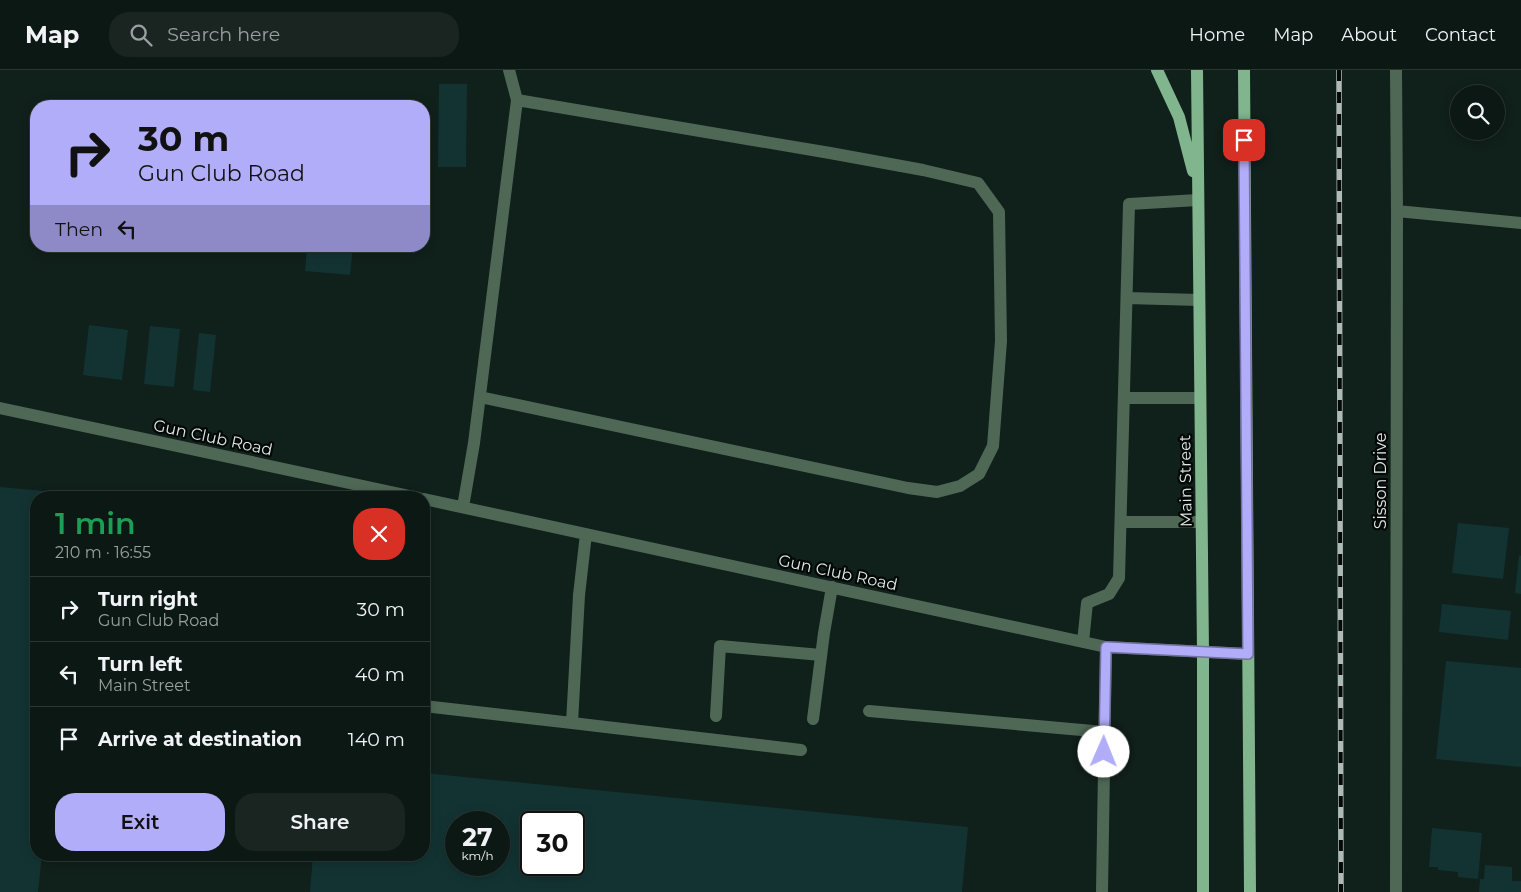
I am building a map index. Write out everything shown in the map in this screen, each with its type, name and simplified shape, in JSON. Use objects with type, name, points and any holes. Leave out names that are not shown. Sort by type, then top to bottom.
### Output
[{"type":"main road","points":[[1158,70],[1180,117],[1198,196]]},
{"type":"main road","name":"Main Street","points":[[1197,70],[1203,652],[1203,892]]},
{"type":"main road","points":[[1244,70],[1250,892]]},
{"type":"street","points":[[463,507],[474,443],[517,100],[509,70]]},
{"type":"street","name":"Sisson Drive","points":[[1396,70],[1398,211],[1396,892]]},
{"type":"street","points":[[480,397],[908,488],[937,492],[960,486],[979,474],[993,446],[1001,341],[999,212],[978,183],[924,170],[830,153],[517,100]]},
{"type":"street","points":[[1083,642],[1087,603],[1109,594],[1119,578],[1129,204],[1198,196]]},
{"type":"street","points":[[1398,211],[1521,222]]},
{"type":"street","points":[[1127,298],[1199,300]]},
{"type":"street","points":[[1124,398],[1200,398]]},
{"type":"street","name":"Gun Club Road","points":[[0,408],[386,491]]},
{"type":"street","name":"Gun Club Road","points":[[430,500],[1106,647],[1248,654]]},
{"type":"street","points":[[1121,522],[1201,522]]},
{"type":"street","points":[[572,723],[586,534]]},
{"type":"street","points":[[814,719],[821,655],[832,587]]},
{"type":"street","points":[[716,716],[720,646],[821,655]]},
{"type":"street","points":[[1102,892],[1106,647]]},
{"type":"street","points":[[430,707],[801,750]]},
{"type":"street","points":[[869,711],[1104,732]]},
{"type":"building","points":[[439,84],[467,84],[466,167],[438,167]]},
{"type":"building","points":[[307,252],[352,252],[350,275],[305,271]]},
{"type":"building","points":[[89,325],[128,330],[122,380],[83,375]]},
{"type":"building","points":[[150,326],[180,329],[174,387],[144,384]]},
{"type":"building","points":[[199,333],[216,335],[210,392],[193,390]]},
{"type":"building","points":[[0,487],[43,491],[30,491],[30,861],[41,861],[38,892],[0,892]]},
{"type":"building","points":[[1458,523],[1509,528],[1503,579],[1452,573]]},
{"type":"building","points":[[1519,555],[1521,556],[1521,594],[1515,593]]},
{"type":"building","points":[[1442,604],[1511,611],[1508,640],[1439,632]]},
{"type":"building","points":[[1446,661],[1521,668],[1521,767],[1436,759]]},
{"type":"building","points":[[430,774],[968,827],[962,892],[310,892],[313,861],[430,861]]},
{"type":"building","points":[[1432,828],[1482,833],[1478,879],[1458,877],[1458,872],[1438,870],[1438,867],[1429,867]]},
{"type":"building","points":[[1485,865],[1512,867],[1512,881],[1521,881],[1521,892],[1479,892],[1480,879],[1484,879]]},
{"type":"railway","points":[[1339,70],[1341,892]]},
{"type":"route","points":[[1104,752],[1106,647],[1248,654],[1244,140]]}]
